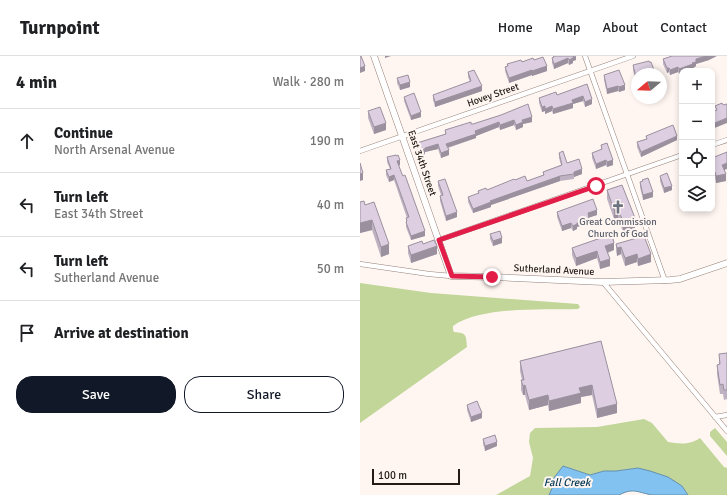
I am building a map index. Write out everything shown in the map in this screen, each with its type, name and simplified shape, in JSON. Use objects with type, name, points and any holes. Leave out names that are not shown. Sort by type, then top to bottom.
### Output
[{"type":"main road","name":"East 34th Street","points":[[374,56],[452,276]]},
{"type":"main road","points":[[603,282],[664,281],[680,279],[727,263]]},
{"type":"main road","name":"Sutherland Avenue","points":[[452,276],[603,282]]},
{"type":"street","points":[[585,56],[628,174],[664,281]]},
{"type":"street","name":"Hovey Street","points":[[360,151],[633,56]]},
{"type":"street","points":[[715,144],[727,140]]},
{"type":"street","points":[[439,240],[679,157]]},
{"type":"street","name":"Sutherland Avenue","points":[[360,264],[452,276]]},
{"type":"street","name":"Sutherland Avenue","points":[[603,282],[727,430]]},
{"type":"street","points":[[715,416],[727,415]]},
{"type":"green space","points":[[360,283],[431,293],[578,304],[580,307],[578,309],[513,310],[496,312],[480,315],[453,326],[454,332],[465,335],[467,347],[360,423]]},
{"type":"green space","points":[[644,419],[652,423],[668,442],[685,443],[692,442],[700,438],[724,467],[727,468],[727,495],[688,495],[682,486],[638,468],[604,471],[590,475],[563,466],[549,495],[496,495],[530,476],[533,458],[529,442],[530,433],[535,428],[597,427]]},
{"type":"green space","points":[[715,428],[727,442],[727,456],[710,436],[710,432]]},
{"type":"water","name":"Fall Creek","points":[[563,466],[590,475],[604,471],[638,468],[668,477],[682,486],[688,495],[653,495],[629,491],[619,495],[549,495],[554,484],[553,479]]},
{"type":"building","points":[[360,56],[365,66],[360,68]]},
{"type":"building","points":[[554,56],[574,56],[569,60],[568,58],[554,64],[552,58]]},
{"type":"building","points":[[672,56],[706,56],[696,59],[696,62],[692,63],[693,64],[679,69],[678,67],[670,70],[667,68],[663,59]]},
{"type":"building","points":[[543,57],[547,66],[509,78],[505,67],[508,66],[507,64],[521,60],[522,62],[533,58],[534,60]]},
{"type":"building","points":[[649,61],[653,68],[634,68],[633,65]]},
{"type":"building","points":[[474,70],[482,86],[435,102],[433,95],[471,81],[468,72]]},
{"type":"building","points":[[619,70],[625,85],[607,89],[604,75]]},
{"type":"building","points":[[408,75],[410,82],[400,85],[397,78]]},
{"type":"building","points":[[587,84],[592,99],[585,102],[583,96],[572,100],[573,103],[553,109],[552,106],[545,109],[545,106],[542,107],[539,98],[556,92],[557,95]]},
{"type":"building","points":[[414,93],[421,112],[411,116],[404,97]]},
{"type":"building","points":[[722,103],[723,105],[727,104],[727,118],[715,123],[715,111],[717,110],[715,106]]},
{"type":"building","points":[[528,104],[532,117],[522,120],[523,122],[516,125],[514,120],[500,125],[499,122],[475,131],[476,134],[446,144],[449,150],[441,153],[438,144],[419,151],[417,143],[446,134],[445,130],[471,122],[471,124],[473,124]]},
{"type":"building","points":[[380,107],[386,123],[374,127],[368,111]]},
{"type":"building","points":[[673,125],[677,136],[641,152],[637,142],[647,139],[646,136]]},
{"type":"building","points":[[607,143],[613,160],[607,162],[606,160],[596,164],[592,153],[602,149],[601,145]]},
{"type":"building","points":[[563,151],[567,163],[579,159],[582,169],[574,172],[574,174],[560,176],[490,201],[491,202],[473,209],[468,197],[479,193],[478,191],[486,188],[487,190],[514,179],[515,180],[525,176],[527,181],[544,175],[543,172],[562,165],[559,153]]},
{"type":"building","points":[[727,152],[727,163],[722,165],[726,174],[716,176],[715,157]]},
{"type":"building","points":[[398,155],[400,160],[397,161],[403,176],[405,175],[425,231],[411,236],[406,222],[406,218],[409,217],[394,175],[389,177],[386,170],[391,169],[387,157]]},
{"type":"building","points":[[360,163],[363,173],[360,174]]},
{"type":"building","points":[[667,173],[672,186],[664,188],[660,176]]},
{"type":"building","points":[[648,178],[653,192],[643,195],[640,182]]},
{"type":"building","points":[[445,179],[457,212],[446,216],[440,196],[443,195],[438,181]]},
{"type":"building","points":[[622,185],[635,218],[623,222],[618,208],[614,210],[607,190]]},
{"type":"building","points":[[593,199],[597,210],[588,213],[589,218],[573,226],[571,223],[562,226],[557,212]]},
{"type":"building","points":[[364,201],[365,205],[374,202],[389,244],[381,247],[372,220],[360,223],[360,202]]},
{"type":"building","points":[[500,231],[502,238],[493,241],[490,234]]},
{"type":"building","points":[[612,234],[614,243],[605,246],[610,259],[600,262],[597,251],[576,258],[572,248]]},
{"type":"building","points":[[644,236],[651,254],[638,259],[637,254],[625,258],[621,247],[617,248],[616,244]]},
{"type":"building","points":[[434,240],[437,246],[411,255],[408,246],[422,241],[423,244]]},
{"type":"building","points":[[601,341],[617,404],[597,409],[592,385],[579,388],[581,393],[549,401],[548,395],[529,400],[525,385],[523,386],[521,380],[524,380],[520,361]]},
{"type":"building","points":[[727,353],[727,390],[724,390],[723,384],[720,385],[717,365],[720,364],[719,354]]},
{"type":"building","points":[[477,401],[482,413],[471,417],[467,405]]},
{"type":"building","points":[[495,435],[497,442],[485,446],[483,439]]},
{"type":"place","name":"Great Commission Church of God","points":[[618,207]]},
{"type":"route","points":[[492,277],[452,276],[439,240],[596,186]]}]
